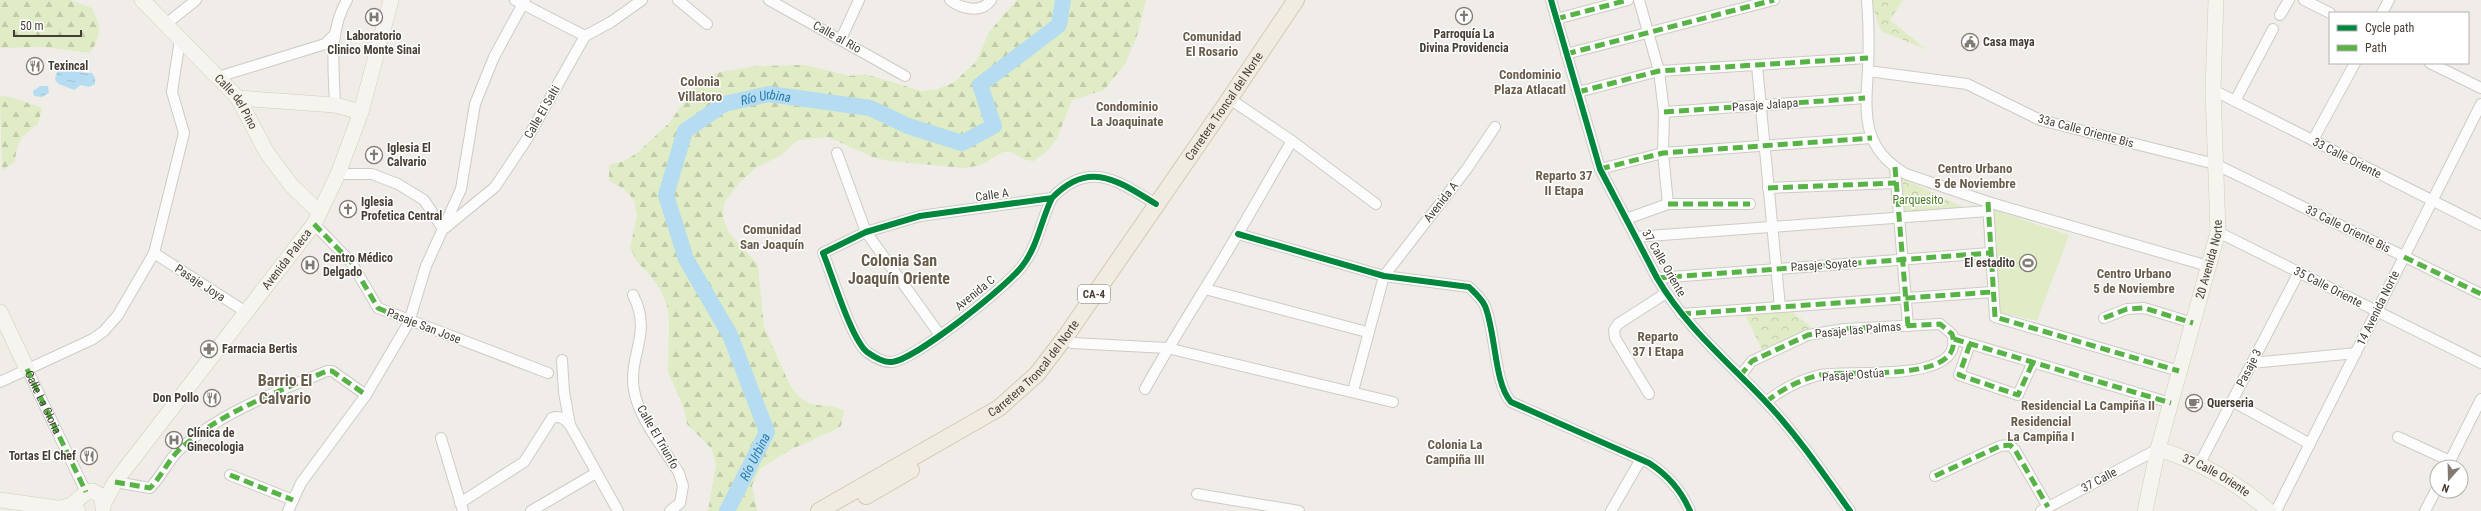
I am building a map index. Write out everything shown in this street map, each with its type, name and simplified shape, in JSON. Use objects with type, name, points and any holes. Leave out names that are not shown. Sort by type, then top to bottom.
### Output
[{"type":"main road","name":"Calle del Pino","points":[[142,0],[238,98],[266,153],[317,218]]},
{"type":"main road","name":"Avenida Paleca","points":[[0,500],[57,508],[93,504],[115,482],[317,218],[338,174],[361,112],[391,0]]},
{"type":"main road","name":"Carretera Troncal del Norte","points":[[840,511],[974,433],[1014,406],[1033,389],[1072,343],[1233,102],[1296,0]]},
{"type":"main road","name":"Carretera Troncal del Norte","points":[[818,511],[999,408],[1036,374],[1066,336],[1156,204],[1233,102],[1307,0]]},
{"type":"main road","name":"20 Avenida Norte","points":[[2145,511],[2158,449],[2218,232],[2214,90],[2216,0]]},
{"type":"main road","points":[[238,98],[335,105],[361,112]]},
{"type":"main road","name":"Calle La Gloria","points":[[0,312],[27,369]]},
{"type":"main road","name":"37 Calle Oriente","points":[[2158,449],[2200,463],[2232,480],[2269,511]]},
{"type":"street","points":[[166,24],[196,0]]},
{"type":"street","points":[[335,105],[333,36],[340,11],[347,0]]},
{"type":"street","points":[[288,511],[301,483],[366,395],[409,322],[426,266],[461,189],[475,104],[494,56],[521,1],[585,36],[611,22],[642,0]]},
{"type":"street","points":[[678,0],[707,24]]},
{"type":"street","name":"Calle al Rio","points":[[769,0],[905,76]]},
{"type":"street","points":[[841,39],[859,0]]},
{"type":"street","points":[[950,0],[964,8],[973,9],[988,5],[991,0]]},
{"type":"street","name":"37 Calle Oriente","points":[[1551,0],[1600,169],[1657,278],[1682,314],[1766,402],[1811,456],[1850,511]]},
{"type":"street","points":[[1556,19],[1628,0]]},
{"type":"street","points":[[1639,0],[1659,71],[1664,112],[1662,153],[1668,204]]},
{"type":"street","points":[[1566,54],[1774,0]]},
{"type":"street","points":[[1867,0],[1868,71],[1865,98],[1867,124],[1880,153],[1895,167],[1906,174],[1988,206],[2208,266]]},
{"type":"street","points":[[2280,15],[2289,0]]},
{"type":"street","points":[[2304,0],[2329,12]]},
{"type":"street","points":[[2383,12],[2389,0]]},
{"type":"street","points":[[2235,101],[2273,29]]},
{"type":"street","points":[[218,78],[325,44],[333,36]]},
{"type":"street","name":"Calle El Salti","points":[[443,229],[494,186],[527,139],[585,36]]},
{"type":"street","points":[[0,382],[93,339],[104,331],[118,315],[154,253],[184,132],[172,92],[180,39]]},
{"type":"street","points":[[1578,92],[1659,71],[1868,58]]},
{"type":"street","points":[[2313,140],[2354,64]]},
{"type":"street","points":[[2432,64],[2481,88]]},
{"type":"street","points":[[1757,66],[1780,307]]},
{"type":"street","name":"33a Calle Oriente Bis","points":[[1868,71],[1967,84],[2040,120],[2215,164]]},
{"type":"street","name":"33 Calle Oriente","points":[[2214,90],[2481,225]]},
{"type":"street","name":"Pasaje Jalapa","points":[[1664,112],[1865,98]]},
{"type":"street","points":[[1233,102],[1292,141],[1376,204]]},
{"type":"street","name":"14 Avenida Norte","points":[[2276,511],[2481,104]]},
{"type":"street","name":"Avenida A","points":[[1384,276],[1466,170],[1495,127]]},
{"type":"street","points":[[1600,169],[1662,153],[1872,138]]},
{"type":"street","points":[[1146,389],[1167,348],[1205,289],[1238,234],[1265,183],[1292,141]]},
{"type":"street","points":[[837,153],[866,232],[940,335]]},
{"type":"street","name":"33 Calle Oriente Bis","points":[[2215,164],[2481,294]]},
{"type":"street","points":[[1895,167],[1908,326]]},
{"type":"street","points":[[338,174],[372,174],[398,184],[424,200],[443,229]]},
{"type":"street","points":[[1052,198],[1072,181],[1094,176],[1121,184],[1156,204]]},
{"type":"street","points":[[1768,188],[1896,183]]},
{"type":"street","name":"Calle A","points":[[874,357],[858,341],[823,252],[866,232],[920,216],[1052,198]]},
{"type":"street","name":"Avenida C","points":[[874,357],[890,362],[896,361],[940,335],[982,304],[1019,270],[1031,252],[1052,198]]},
{"type":"street","points":[[1626,219],[1668,204],[1750,204]]},
{"type":"street","points":[[1636,237],[1899,218],[1988,206]]},
{"type":"street","points":[[1988,206],[1992,292],[1995,317],[2179,371]]},
{"type":"street","name":"Pasaje San Jose","points":[[317,218],[351,262],[378,308],[409,322],[548,373]]},
{"type":"street","name":"35 Calle Oriente","points":[[2218,232],[2481,363]]},
{"type":"street","points":[[1238,234],[1384,276],[1469,287],[1484,304],[1492,329],[1503,389],[1512,402],[1641,459],[1669,479],[1685,499],[1690,511]]},
{"type":"street","name":"Pasaje Joya","points":[[154,253],[246,312]]},
{"type":"street","name":"Pasaje Soyate","points":[[1657,278],[1990,253]]},
{"type":"street","name":"Pasaje 3","points":[[2200,463],[2299,272]]},
{"type":"street","points":[[1352,391],[1367,332],[1384,276]]},
{"type":"street","points":[[1205,289],[1367,332]]},
{"type":"street","points":[[1682,314],[1992,292]]},
{"type":"street","points":[[1649,394],[1616,338],[1614,330],[1618,324],[1666,293]]},
{"type":"street","name":"Calle El Triunfo","points":[[633,295],[642,322],[634,380],[635,395],[645,419],[679,473],[682,491],[680,503],[673,509]]},
{"type":"street","points":[[2104,318],[2127,309],[2144,308],[2193,323]]},
{"type":"street","name":"Pasaje las Palmas","points":[[1740,376],[1752,360],[1808,335],[1844,329],[1940,324],[1949,329],[1954,339]]},
{"type":"street","points":[[1954,339],[2171,402]]},
{"type":"street","name":"Pasaje Ostúa","points":[[1766,402],[1784,388],[1821,375],[1920,371],[1943,359],[1952,352],[1954,339]]},
{"type":"street","points":[[1072,343],[1167,348],[1393,402]]},
{"type":"street","points":[[1970,344],[1959,375],[2018,395],[2033,362]]},
{"type":"street","points":[[2252,363],[2356,353]]},
{"type":"street","points":[[562,360],[564,392],[570,425],[618,511]]},
{"type":"street","name":"Calle La Gloria","points":[[27,369],[93,504]]},
{"type":"street","points":[[115,482],[150,488],[177,452],[201,432],[259,400],[327,370],[332,371],[366,395]]},
{"type":"street","points":[[2451,459],[2481,399]]},
{"type":"street","points":[[2232,401],[2310,444]]},
{"type":"street","points":[[441,438],[462,507],[524,462],[552,418],[562,418],[570,425]]},
{"type":"street","points":[[2398,437],[2440,459]]},
{"type":"street","points":[[1936,476],[2000,446],[2010,445],[2015,450],[2044,509]]},
{"type":"street","name":"37 Calle","points":[[2044,509],[2158,449]]},
{"type":"street","points":[[1611,511],[1641,459]]},
{"type":"street","points":[[531,511],[596,473]]},
{"type":"street","points":[[230,474],[293,500]]},
{"type":"street","points":[[1197,494],[1299,511]]},
{"type":"street","points":[[2426,511],[2432,499]]},
{"type":"green space","points":[[0,0],[70,0],[92,8],[99,31],[97,41],[90,53],[44,47],[0,48]]},
{"type":"green space","points":[[1017,0],[1146,0],[1137,36],[1125,64],[1104,90],[1072,100],[1057,138],[1047,151],[1034,161],[1025,160],[1011,152],[1003,152],[981,165],[964,168],[890,161],[875,158],[828,137],[798,140],[780,156],[757,167],[739,183],[724,203],[723,218],[729,233],[758,265],[764,327],[789,383],[802,399],[808,402],[844,410],[841,426],[790,450],[761,468],[752,485],[757,511],[708,511],[716,464],[711,448],[687,424],[684,408],[668,372],[669,321],[667,305],[660,289],[650,275],[638,263],[630,248],[637,216],[634,200],[623,188],[609,181],[609,165],[624,161],[637,153],[669,123],[697,84],[710,75],[725,71],[758,66],[805,65],[850,76],[865,74],[922,91],[938,89],[953,83],[976,62],[989,32]]},
{"type":"green space","points":[[1870,0],[1903,0],[1890,20],[1927,50],[1881,31]]},
{"type":"green space","points":[[0,96],[11,97],[42,108],[38,124],[24,136],[19,144],[15,162],[2,170]]},
{"type":"green space","name":"Parquesito","points":[[1902,178],[1967,209],[1905,215]]},
{"type":"green space","name":"El estadito","points":[[1994,210],[2069,235],[2037,321],[1999,312]]},
{"type":"green space","points":[[1791,311],[1815,330],[1764,354],[1745,314]]},
{"type":"water","points":[[66,66],[76,72],[92,73],[95,78],[95,84],[89,87],[81,85],[74,90],[59,84],[55,80],[57,73],[59,69]]},
{"type":"water","points":[[40,86],[48,86],[49,93],[42,97],[34,96],[33,91]]},
{"type":"waterway","name":"Río Urbina","points":[[727,511],[767,432],[730,335],[686,259],[666,195],[685,131],[724,104],[769,94],[870,108],[908,126],[962,143],[994,126],[980,85],[1059,25],[1063,0]]},
{"type":"marked path","points":[[1556,19],[1628,0]]},
{"type":"marked path","points":[[1566,54],[1774,0]]},
{"type":"marked path","points":[[1578,92],[1659,71],[1868,58]]},
{"type":"marked path","points":[[1664,112],[1865,98]]},
{"type":"marked path","points":[[1600,169],[1663,153],[1872,138]]},
{"type":"marked path","points":[[1895,167],[1908,326]]},
{"type":"marked path","points":[[1768,188],[1896,183]]},
{"type":"marked path","points":[[1988,202],[1995,317],[2179,371]]},
{"type":"marked path","points":[[1668,204],[1750,204]]},
{"type":"marked path","points":[[314,224],[351,262],[378,308],[409,322]]},
{"type":"marked path","points":[[1657,278],[1990,253]]},
{"type":"marked path","points":[[2404,257],[2481,294]]},
{"type":"marked path","points":[[1681,314],[1992,292]]},
{"type":"marked path","points":[[2104,318],[2127,309],[2144,308],[2193,323]]},
{"type":"marked path","points":[[1740,376],[1752,361],[1808,335],[1844,329],[1940,324],[1952,334],[1952,350],[1942,361],[1924,368],[1877,373],[1820,375],[1791,386],[1766,402]]},
{"type":"marked path","points":[[1954,339],[2171,403]]},
{"type":"marked path","points":[[1970,344],[1959,375],[2018,395],[2033,362]]},
{"type":"marked path","points":[[27,369],[86,492]]},
{"type":"marked path","points":[[115,482],[150,488],[180,449],[213,424],[269,395],[327,371],[332,371],[366,395]]},
{"type":"marked path","points":[[1935,476],[2000,446],[2010,445],[2015,450],[2048,507]]},
{"type":"marked path","points":[[230,475],[293,500]]},
{"type":"cycle path","points":[[1551,0],[1600,169],[1657,278],[1680,312],[1693,327],[1765,401],[1788,427],[1850,511]]},
{"type":"cycle path","points":[[1052,198],[1036,241],[1023,265],[1000,289],[961,320],[920,349],[904,358],[892,362],[885,362],[876,358],[867,352],[861,345],[842,306],[823,253],[866,232],[920,216],[1052,198],[1066,186],[1079,179],[1091,177],[1104,178],[1116,182],[1156,204]]},
{"type":"cycle path","points":[[1238,234],[1384,276],[1469,287],[1484,303],[1489,317],[1501,383],[1505,394],[1511,402],[1649,463],[1668,478],[1678,490],[1690,511]]},
{"type":"place","name":"Parroquía La Divina Providencia","points":[[1464,16]]},
{"type":"place","name":"Laboratorio Clinico Monte Sinai","points":[[374,17]]},
{"type":"place","name":"Casa maya","points":[[1970,42]]},
{"type":"place","name":"Texincal","points":[[35,66]]},
{"type":"place","name":"Iglesia El Calvario","points":[[374,155]]},
{"type":"place","name":"Iglesia Profetica Central","points":[[348,209]]},
{"type":"place","name":"El estadito","points":[[2028,263]]},
{"type":"place","name":"Centro Médico Delgado","points":[[310,265]]},
{"type":"place","name":"Farmacia Bertis","points":[[209,349]]},
{"type":"place","name":"Don Pollo","points":[[212,398]]},
{"type":"place","name":"Querseria","points":[[2194,403]]},
{"type":"place","name":"Clínica de Ginecologia","points":[[174,440]]},
{"type":"place","name":"Tortas El Chef","points":[[89,456]]},
{"type":"district","name":"Comunidad El Rosario","points":[[1212,44]]},
{"type":"district","name":"Condominio Plaza Atlacatl","points":[[1530,82]]},
{"type":"district","name":"Colonia Villatoro","points":[[700,88]]},
{"type":"district","name":"Condominio La Joaquinate","points":[[1127,114]]},
{"type":"district","name":"Centro Urbano 5 de Noviembre","points":[[1975,176]]},
{"type":"district","name":"Reparto 37 II Etapa","points":[[1564,182]]},
{"type":"district","name":"Comunidad San Joaquín","points":[[772,236]]},
{"type":"district","name":"Colonia San Joaquín Oriente","points":[[899,269]]},
{"type":"district","name":"Centro Urbano 5 de Noviembre","points":[[2134,280]]},
{"type":"district","name":"Reparto 37 I Etapa","points":[[1658,344]]},
{"type":"district","name":"Barrio El Calvario","points":[[285,389]]},
{"type":"district","name":"Residencial La Campiña II","points":[[2088,405]]},
{"type":"district","name":"Residencial La Campiña I","points":[[2041,428]]},
{"type":"district","name":"Colonia La Campiña III","points":[[1455,452]]}]
